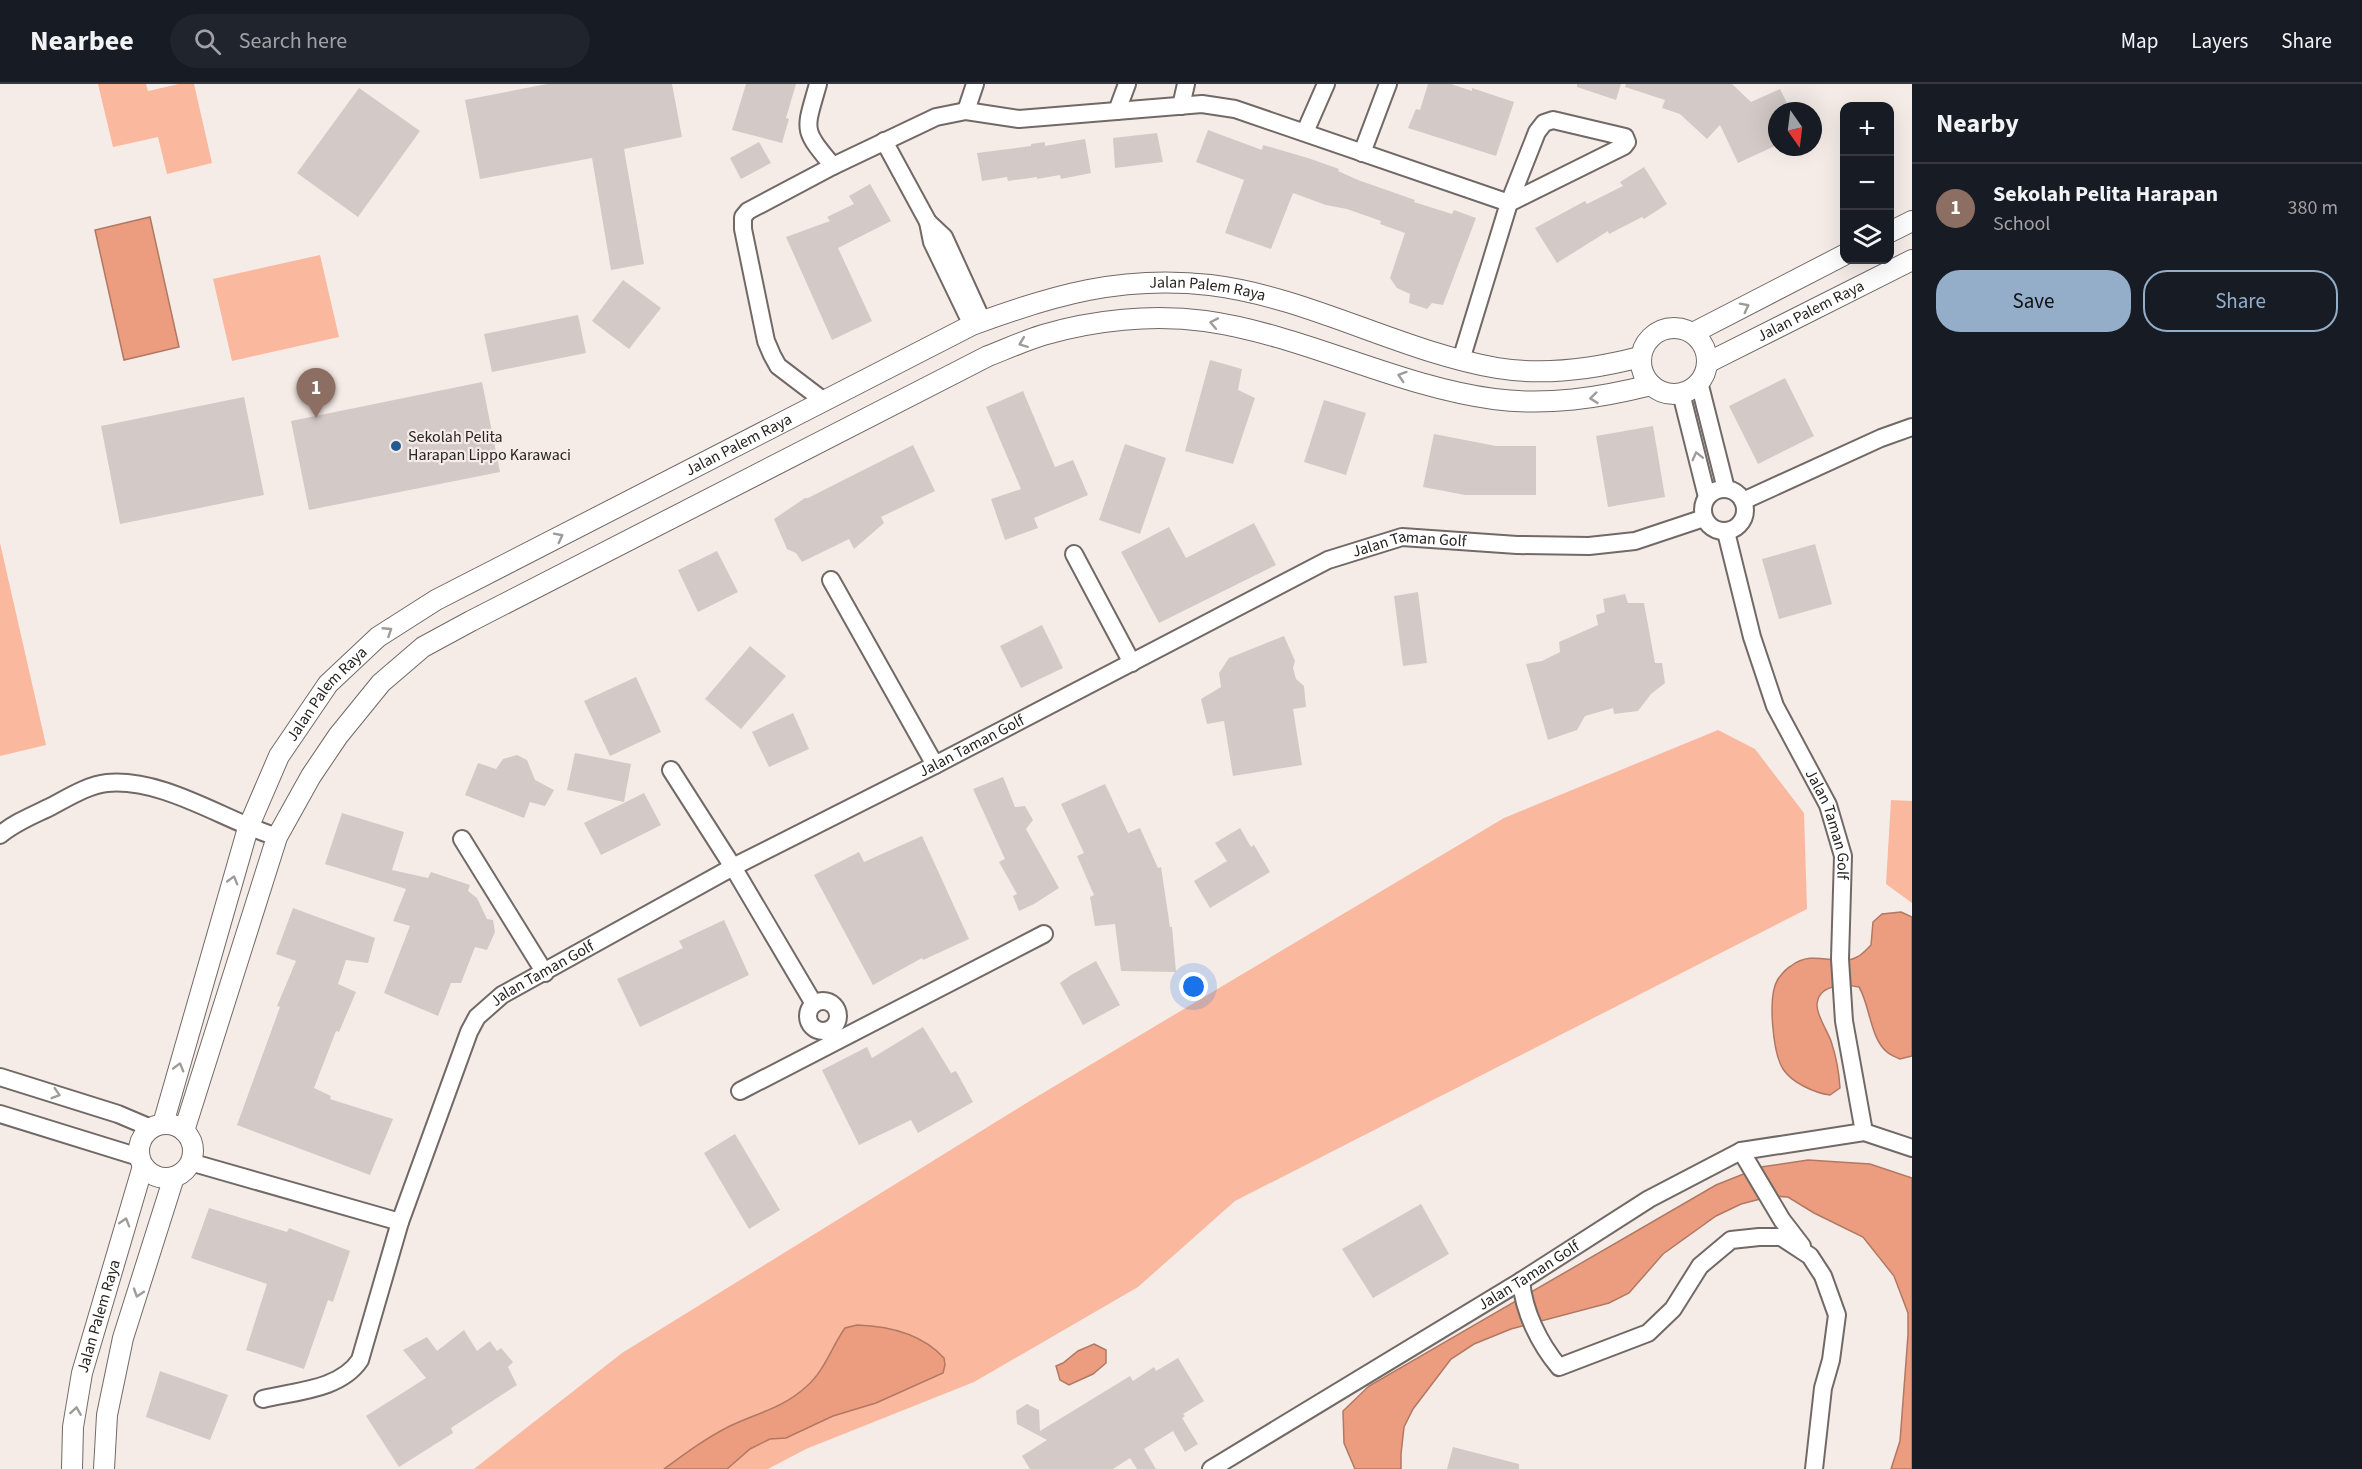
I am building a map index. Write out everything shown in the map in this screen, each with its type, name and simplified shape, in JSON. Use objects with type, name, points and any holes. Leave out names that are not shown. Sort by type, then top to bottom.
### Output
[{"type":"street","points":[[818,84],[808,130],[813,142],[833,166]]},
{"type":"street","points":[[966,111],[975,84]]},
{"type":"street","points":[[1118,111],[1127,84]]},
{"type":"street","points":[[1181,106],[1186,84]]},
{"type":"street","points":[[1305,132],[1326,84]]},
{"type":"street","points":[[1362,153],[1388,84]]},
{"type":"street","points":[[824,401],[778,366],[769,348],[743,217],[748,211],[884,141],[936,117],[966,111],[1019,119],[1202,104],[1235,109],[1509,203],[1624,146],[1628,142],[1625,137],[1553,120],[1544,123],[1537,132],[1509,203],[1461,360]]},
{"type":"street","points":[[884,141],[928,222],[932,242],[977,323]]},
{"type":"street","points":[[1894,230],[1912,221]]},
{"type":"street","name":"Jalan Palem Raya","points":[[1693,333],[1840,258]]},
{"type":"street","name":"Jalan Palem Raya","points":[[1707,363],[1912,260]]},
{"type":"street","name":"Jalan Palem Raya","points":[[158,1126],[248,828],[279,756],[328,684],[378,637],[436,600],[977,323],[1040,300],[1098,287],[1158,281],[1212,285],[1268,297],[1461,360],[1498,368],[1525,371],[1566,371],[1605,366],[1640,357]]},
{"type":"street","name":"Jalan Palem Raya","points":[[184,1131],[276,837],[311,776],[338,736],[381,683],[423,647],[988,356],[1043,335],[1099,323],[1156,318],[1204,321],[1279,336],[1430,385],[1494,399],[1555,401],[1590,398],[1651,385]]},
{"type":"street","points":[[1671,327],[1682,328],[1693,333],[1701,341],[1706,351],[1707,363],[1705,373],[1691,389],[1670,394],[1651,385],[1641,368],[1640,357],[1650,337],[1671,327]]},
{"type":"street","points":[[1699,382],[1726,489]]},
{"type":"street","points":[[1681,393],[1707,497]]},
{"type":"street","points":[[1743,501],[1881,438],[1912,427]]},
{"type":"street","points":[[1726,489],[1733,491],[1743,501],[1745,514],[1743,521],[1739,526],[1726,532],[1712,528],[1704,518],[1702,510],[1707,497],[1712,492],[1726,489]]},
{"type":"street","name":"Jalan Taman Golf","points":[[263,1399],[328,1384],[344,1378],[354,1369],[363,1351],[400,1222],[469,1032],[477,1017],[501,995],[732,867],[935,765],[1328,561],[1402,537],[1517,545],[1589,546],[1635,541],[1704,518]]},
{"type":"street","name":"Jalan Taman Golf","points":[[1726,532],[1752,637],[1775,706],[1828,805],[1843,856],[1840,960],[1844,1021],[1864,1132]]},
{"type":"street","points":[[1074,554],[1132,663]]},
{"type":"street","points":[[831,580],[935,765]]},
{"type":"street","points":[[671,770],[732,867],[813,1004],[807,1016],[812,1028],[834,1035]]},
{"type":"street","points":[[0,835],[10,826],[75,794],[106,783],[126,784],[174,793],[248,828],[276,837]]},
{"type":"street","points":[[462,839],[545,972]]},
{"type":"street","points":[[740,1091],[834,1035],[1044,934]]},
{"type":"street","points":[[0,1077],[158,1126],[175,1125],[191,1140],[193,1151],[184,1171],[174,1177],[163,1178],[152,1174],[141,1162],[0,1114]]},
{"type":"street","points":[[141,1162],[139,1146],[143,1135],[158,1126]]},
{"type":"street","name":"Jalan Taman Golf","points":[[1211,1469],[1521,1287],[1649,1199],[1745,1158],[1864,1132],[1912,1148]]},
{"type":"street","points":[[1745,1158],[1782,1220],[1823,1276],[1837,1315],[1831,1360],[1823,1388],[1814,1469]]},
{"type":"street","name":"Jalan Palem Raya","points":[[72,1469],[73,1427],[81,1373],[141,1162]]},
{"type":"street","points":[[190,1162],[400,1222]]},
{"type":"street","name":"Jalan Palem Raya","points":[[104,1469],[107,1415],[123,1338],[174,1177]]},
{"type":"street","points":[[1521,1287],[1527,1313],[1550,1356],[1559,1367],[1648,1333],[1672,1309],[1700,1266],[1731,1240],[1781,1237],[1810,1256]]},
{"type":"shaded area","points":[[98,84],[146,84],[148,91],[179,84],[194,84],[212,163],[167,174],[158,137],[113,147]]},
{"type":"shaded area","points":[[150,217],[179,347],[124,360],[95,230]]},
{"type":"shaded area","points":[[320,255],[339,337],[232,361],[213,279]]},
{"type":"shaded area","points":[[0,543],[46,745],[0,756]]},
{"type":"shaded area","points":[[1718,730],[1755,749],[1804,813],[1807,909],[1235,1201],[1138,1287],[974,1382],[806,1449],[768,1469],[474,1469],[622,1353],[1033,1099],[1504,818]]},
{"type":"shaded area","points":[[1891,800],[1912,801],[1912,903],[1886,884]]},
{"type":"shaded area","points":[[1901,912],[1912,917],[1912,1056],[1900,1059],[1888,1053],[1881,1046],[1859,987],[1832,987],[1821,993],[1817,1006],[1833,1047],[1840,1088],[1830,1095],[1811,1090],[1798,1083],[1783,1069],[1776,1051],[1772,1011],[1778,979],[1788,968],[1800,961],[1816,958],[1841,961],[1859,956],[1871,945],[1873,922],[1882,914]]},
{"type":"shaded area","points":[[1808,1160],[1870,1164],[1912,1178],[1912,1469],[1891,1469],[1900,1441],[1908,1335],[1908,1313],[1894,1276],[1863,1237],[1814,1213],[1788,1197],[1772,1196],[1741,1204],[1716,1216],[1663,1254],[1629,1293],[1609,1303],[1511,1329],[1474,1344],[1451,1359],[1413,1409],[1404,1427],[1401,1469],[1355,1469],[1344,1443],[1343,1411],[1369,1386],[1716,1185],[1761,1167]]},
{"type":"shaded area","points":[[857,1325],[881,1327],[915,1337],[944,1358],[943,1373],[876,1403],[833,1416],[786,1438],[770,1439],[750,1449],[727,1469],[664,1469],[721,1431],[798,1394],[819,1373],[845,1328]]},
{"type":"shaded area","points":[[1094,1344],[1106,1350],[1106,1363],[1093,1374],[1069,1385],[1060,1380],[1056,1366],[1078,1351]]},
{"type":"building","points":[[547,84],[672,84],[682,137],[624,149],[644,264],[611,270],[592,158],[480,179],[465,100]]},
{"type":"building","points":[[746,84],[796,84],[786,118],[789,119],[782,143],[732,130]]},
{"type":"building","points":[[1428,84],[1451,84],[1472,91],[1472,88],[1514,102],[1496,156],[1408,128],[1416,109],[1420,110]]},
{"type":"building","points":[[1577,84],[1621,84],[1616,100],[1577,87]]},
{"type":"building","points":[[1626,84],[1732,84],[1751,102],[1780,89],[1786,102],[1768,102],[1768,149],[1738,163],[1720,125],[1707,139],[1680,114],[1662,108],[1665,100],[1625,87]]},
{"type":"building","points":[[359,88],[420,131],[358,217],[297,173]]},
{"type":"building","points":[[1208,130],[1262,150],[1263,145],[1308,158],[1339,169],[1338,171],[1358,180],[1415,200],[1414,202],[1452,214],[1454,210],[1476,218],[1443,305],[1432,303],[1427,309],[1409,303],[1410,294],[1397,288],[1390,278],[1405,233],[1380,224],[1381,221],[1347,209],[1326,205],[1293,193],[1271,249],[1225,233],[1244,180],[1196,162]]},
{"type":"building","points":[[1157,133],[1163,162],[1115,168],[1113,138]]},
{"type":"building","points":[[1085,139],[1091,173],[1061,179],[1060,175],[1037,179],[1037,177],[1008,181],[1007,177],[982,181],[977,153],[1045,142],[1045,146]]},
{"type":"building","points":[[759,142],[771,163],[741,179],[730,158]]},
{"type":"building","points":[[1644,167],[1667,204],[1644,219],[1642,217],[1609,234],[1608,231],[1557,263],[1535,228],[1585,201],[1587,204],[1623,186],[1620,182]]},
{"type":"building","points":[[870,184],[891,221],[838,248],[872,321],[832,340],[786,237],[830,221],[827,217],[854,204],[849,196]]},
{"type":"building","points":[[623,280],[661,308],[629,349],[592,321]]},
{"type":"building","points":[[578,315],[586,353],[492,372],[484,334]]},
{"type":"building","points":[[1210,360],[1242,369],[1238,390],[1255,398],[1233,464],[1185,451]]},
{"type":"building","points":[[1785,378],[1814,436],[1758,464],[1729,406]]},
{"type":"building","name":"Sekolah Pelita Harapan Lippo Karawaci","points":[[482,382],[500,472],[309,510],[291,421]]},
{"type":"building","points":[[1023,391],[1055,467],[1073,460],[1088,495],[1034,518],[1038,528],[1005,540],[991,499],[1021,489],[986,407]]},
{"type":"building","points":[[244,397],[264,495],[120,524],[101,426]]},
{"type":"building","points":[[1324,400],[1366,413],[1346,475],[1304,462]]},
{"type":"building","points":[[1653,426],[1665,497],[1608,507],[1596,436]]},
{"type":"building","points":[[1434,434],[1496,446],[1536,446],[1536,495],[1465,495],[1423,487]]},
{"type":"building","points":[[1125,444],[1166,458],[1140,534],[1099,520]]},
{"type":"building","points":[[913,445],[935,491],[881,517],[884,523],[854,549],[849,539],[802,562],[796,553],[787,549],[774,519],[805,498]]},
{"type":"building","points":[[1254,523],[1276,565],[1159,623],[1121,552],[1169,527],[1186,558]]},
{"type":"building","points":[[1815,544],[1832,604],[1779,619],[1762,559]]},
{"type":"building","points":[[717,551],[738,592],[698,612],[678,570]]},
{"type":"building","points":[[1418,592],[1427,663],[1403,666],[1394,596]]},
{"type":"building","points":[[1625,594],[1628,603],[1644,603],[1655,663],[1662,663],[1665,683],[1651,694],[1638,711],[1614,714],[1613,708],[1585,716],[1577,730],[1548,740],[1526,664],[1542,661],[1560,652],[1559,642],[1598,625],[1596,615],[1605,612],[1603,599]]},
{"type":"building","points":[[1042,625],[1063,668],[1021,688],[1000,646]]},
{"type":"building","points":[[1284,636],[1295,661],[1293,668],[1296,679],[1304,686],[1306,707],[1293,709],[1302,765],[1233,776],[1224,721],[1207,724],[1201,699],[1221,687],[1219,673],[1229,658]]},
{"type":"building","points":[[750,646],[786,676],[741,729],[705,699]]},
{"type":"building","points":[[636,677],[661,732],[610,756],[584,701]]},
{"type":"building","points":[[793,713],[809,749],[769,767],[752,732]]},
{"type":"building","points":[[575,753],[631,764],[624,802],[567,790]]},
{"type":"building","points":[[517,755],[527,760],[535,780],[554,790],[545,806],[530,802],[524,818],[465,795],[478,763],[496,769],[503,759]]},
{"type":"building","points":[[1003,777],[1015,807],[1025,806],[1033,820],[1026,829],[1059,888],[1019,911],[1013,896],[1017,894],[999,862],[1005,859],[973,789]]},
{"type":"building","points":[[1105,784],[1128,833],[1140,828],[1158,868],[1161,867],[1170,927],[1172,927],[1176,972],[1121,971],[1115,924],[1095,926],[1090,897],[1094,895],[1077,856],[1084,853],[1061,804]]},
{"type":"building","points":[[644,793],[661,825],[601,855],[584,823]]},
{"type":"building","points":[[342,813],[404,832],[392,870],[428,878],[431,872],[470,885],[468,891],[477,898],[487,919],[493,920],[495,932],[487,950],[475,947],[461,983],[451,983],[438,1016],[384,993],[410,926],[393,921],[406,889],[325,864]]},
{"type":"building","points":[[1240,828],[1251,847],[1254,845],[1270,872],[1210,908],[1194,881],[1227,861],[1215,843]]},
{"type":"building","points":[[922,836],[969,939],[923,960],[922,958],[873,985],[814,875],[859,852],[864,862]]},
{"type":"building","points":[[293,908],[375,938],[368,963],[346,960],[338,984],[356,992],[339,1032],[336,1031],[314,1088],[331,1096],[330,1099],[393,1119],[370,1175],[237,1125],[280,1007],[277,1006],[296,961],[276,954]]},
{"type":"building","points":[[724,920],[749,975],[640,1027],[617,979],[683,948],[679,941]]},
{"type":"building","points":[[1096,961],[1120,1005],[1083,1025],[1060,983]]},
{"type":"building","points":[[923,1027],[951,1073],[956,1071],[973,1102],[918,1133],[911,1120],[859,1145],[822,1070],[867,1047],[872,1058]]},
{"type":"building","points":[[735,1134],[780,1210],[749,1229],[704,1153]]},
{"type":"building","points":[[1421,1204],[1449,1254],[1373,1298],[1342,1249]]},
{"type":"building","points":[[209,1208],[287,1232],[289,1228],[350,1251],[333,1302],[328,1300],[304,1369],[246,1350],[267,1284],[191,1258]]},
{"type":"building","points":[[464,1330],[477,1351],[490,1341],[497,1351],[501,1348],[513,1362],[508,1367],[517,1385],[451,1428],[453,1433],[399,1467],[366,1416],[426,1378],[403,1350],[427,1337],[437,1351]]},
{"type":"building","points":[[1178,1358],[1204,1401],[1183,1414],[1185,1416],[1182,1418],[1198,1444],[1185,1452],[1173,1431],[1144,1449],[1156,1469],[1137,1469],[1130,1458],[1113,1469],[1030,1469],[1022,1456],[1047,1440],[1017,1424],[1016,1411],[1027,1404],[1039,1410],[1040,1431],[1130,1376],[1133,1381],[1154,1367],[1156,1371]]},
{"type":"building","points":[[160,1371],[228,1395],[210,1440],[146,1417]]},
{"type":"building","points":[[1453,1447],[1519,1464],[1519,1469],[1447,1469]]},
{"type":"place","name":"Sekolah Pelita Harapan","points":[[316,418]]},
{"type":"place","name":"Sekolah Pelita Harapan Lippo Karawaci","points":[[396,446]]}]
